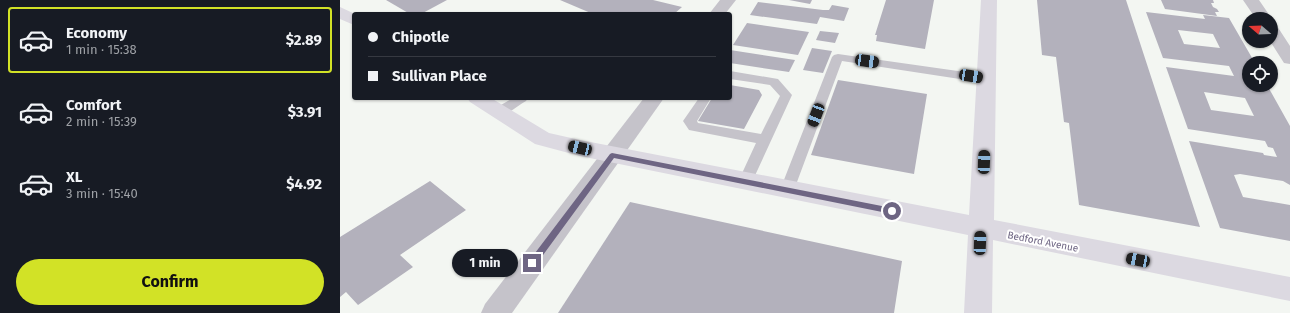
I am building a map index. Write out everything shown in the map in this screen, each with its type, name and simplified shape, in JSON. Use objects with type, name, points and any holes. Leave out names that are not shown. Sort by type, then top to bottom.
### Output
[{"type":"street","points":[[719,12],[728,0]]},
{"type":"street","points":[[978,313],[989,0]]},
{"type":"street","points":[[1251,0],[1259,12]]},
{"type":"street","points":[[340,12],[352,19]]},
{"type":"street","points":[[1278,41],[1290,59]]},
{"type":"street","name":"Bedford Avenue","points":[[480,100],[543,139],[612,155],[746,182],[1290,289]]},
{"type":"street","points":[[495,313],[653,100]]},
{"type":"lane","points":[[787,190],[838,57],[986,79]]},
{"type":"lane","points":[[732,75],[774,82],[786,95],[746,182]]},
{"type":"lane","points":[[499,112],[519,100]]},
{"type":"lane","points":[[704,100],[690,121],[694,127],[765,140]]},
{"type":"building","points":[[386,0],[447,0],[425,12],[407,12]]},
{"type":"building","points":[[560,0],[653,0],[682,7],[676,12],[588,12]]},
{"type":"building","points":[[789,0],[812,0],[810,4]]},
{"type":"building","points":[[886,0],[934,0],[925,49],[876,41],[877,35],[875,35]]},
{"type":"building","points":[[1037,0],[1126,0],[1200,227],[1079,205],[1069,123],[1064,122],[1056,57],[1042,55]]},
{"type":"building","points":[[1161,0],[1213,0],[1214,3],[1211,3],[1213,7],[1219,12],[1215,12],[1217,16],[1165,9]]},
{"type":"building","points":[[758,2],[823,10],[829,10],[832,5],[849,8],[844,21],[820,17],[817,24],[750,15]]},
{"type":"building","points":[[1146,12],[1205,19],[1203,15],[1229,18],[1242,40],[1242,48],[1246,48],[1251,56],[1242,56],[1242,92],[1271,92],[1290,126],[1290,185],[1283,181],[1240,174],[1234,175],[1243,197],[1290,205],[1290,241],[1220,228],[1189,141],[1263,153],[1264,155],[1277,157],[1273,148],[1268,147],[1265,141],[1188,129],[1166,67],[1234,76],[1229,66],[1163,58]],"holes":[[[1178,30],[1213,34],[1220,48],[1184,44]],[[1204,92],[1245,98],[1254,116],[1211,110]]]},
{"type":"building","points":[[747,23],[809,32],[798,55],[733,45]]},
{"type":"building","points":[[820,31],[839,33],[835,43],[816,40]]},
{"type":"building","points":[[812,48],[832,51],[823,73],[803,70]]},
{"type":"building","points":[[732,50],[795,60],[789,72],[732,63]]},
{"type":"building","points":[[838,80],[927,94],[914,174],[811,155]]},
{"type":"building","points":[[732,85],[759,90],[762,95],[744,129],[698,121],[711,100],[732,100]]},
{"type":"building","points":[[430,181],[466,210],[400,255],[413,267],[358,305],[346,292],[340,297],[340,237]]},
{"type":"building","points":[[630,202],[902,261],[894,313],[558,313]]},
{"type":"route","points":[[532,263],[612,155],[892,211]]}]
